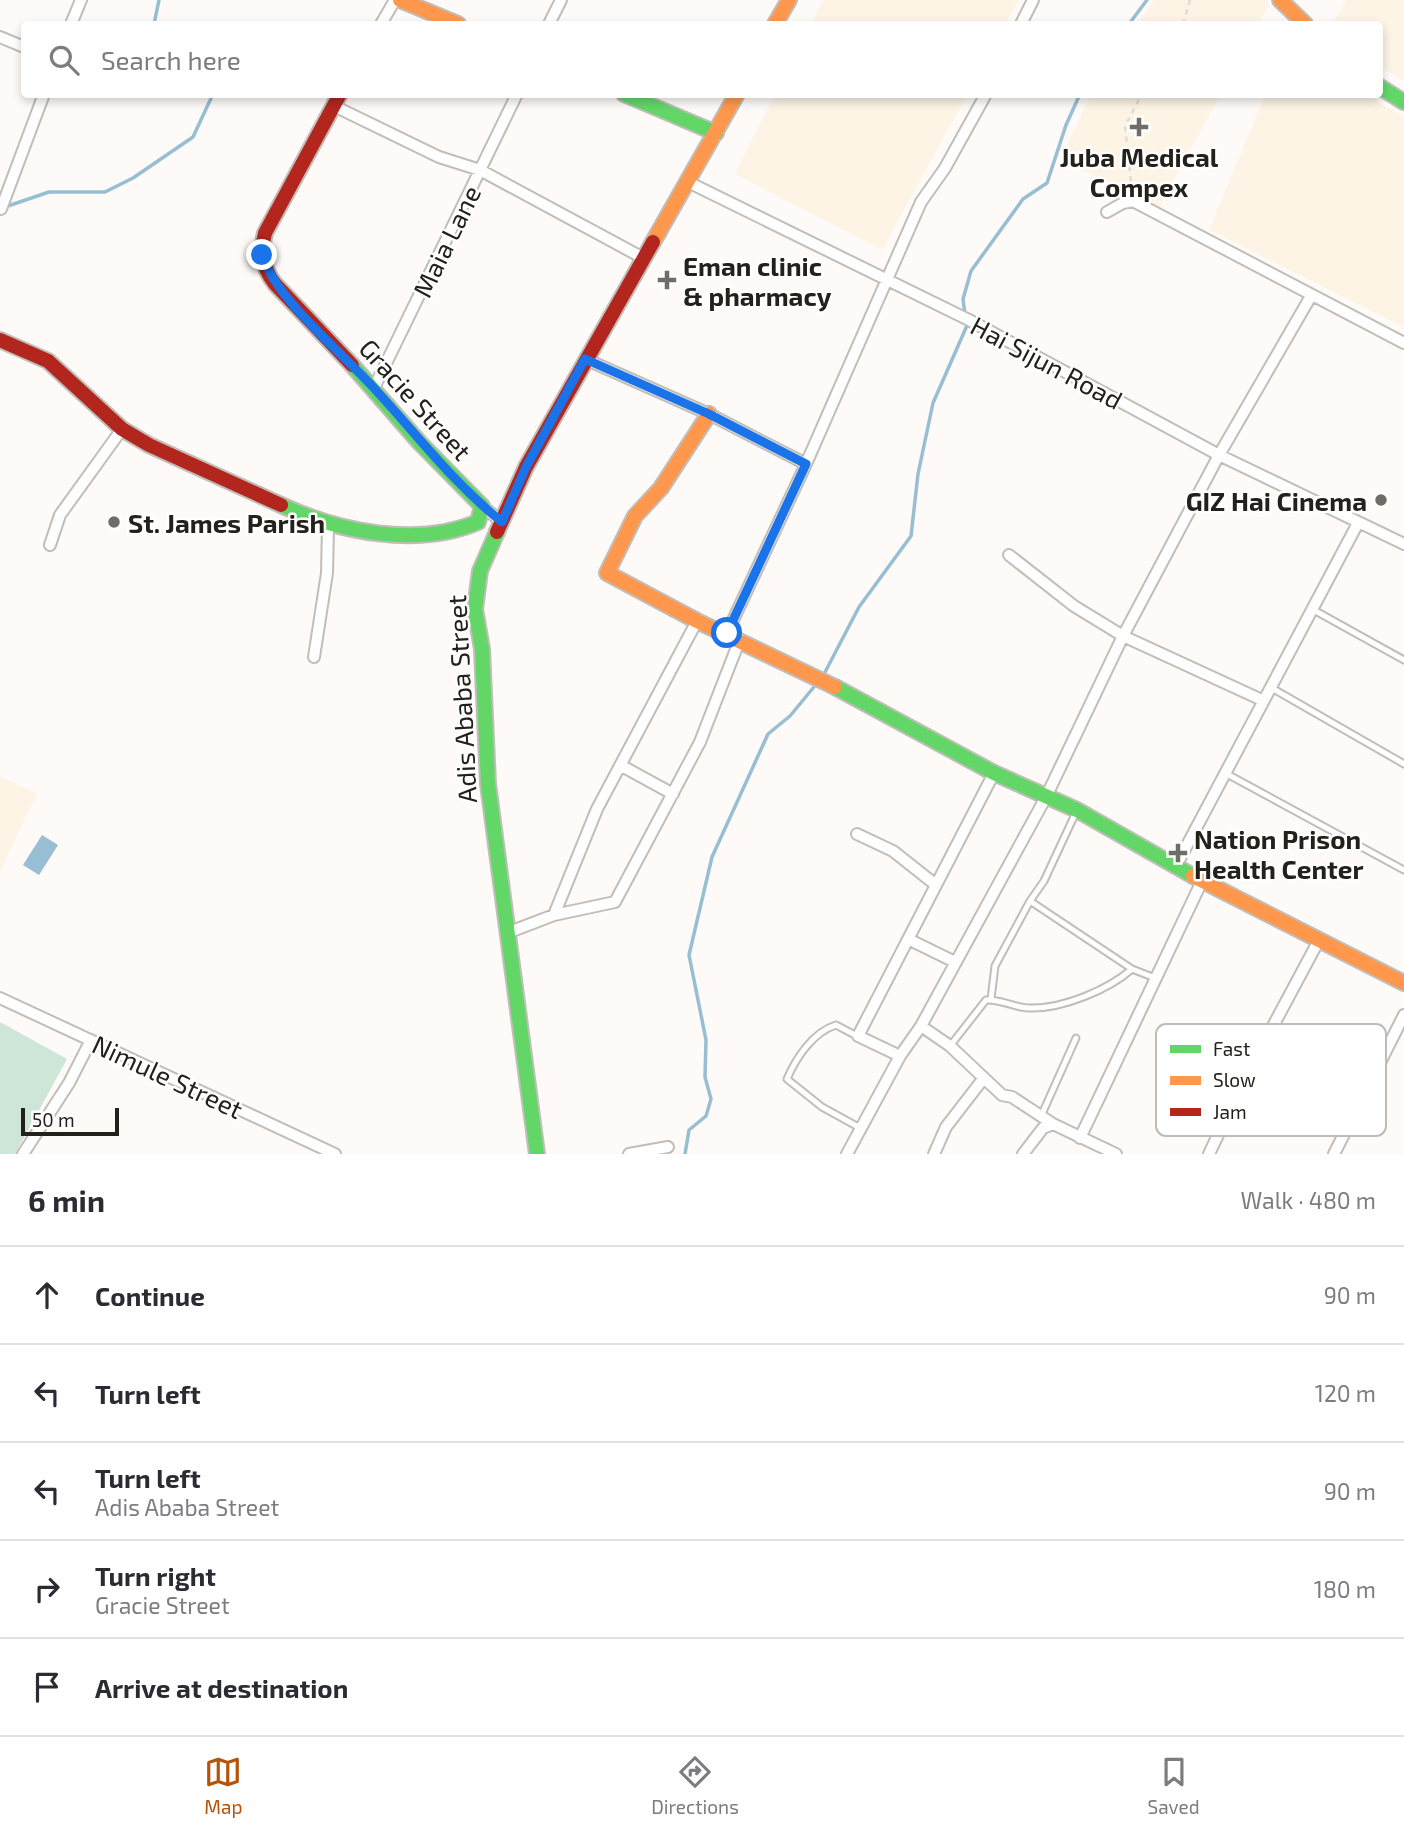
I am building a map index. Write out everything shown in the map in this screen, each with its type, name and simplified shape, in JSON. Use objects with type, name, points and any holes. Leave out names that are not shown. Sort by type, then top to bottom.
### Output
[{"type":"street","points":[[72,21],[81,0]]},
{"type":"street","points":[[383,21],[397,0],[450,21]]},
{"type":"street","points":[[550,21],[561,0]]},
{"type":"street","points":[[777,21],[789,0]]},
{"type":"street","points":[[1022,21],[1033,0]]},
{"type":"street","points":[[1280,0],[1302,21]]},
{"type":"street","points":[[0,37],[21,46]]},
{"type":"street","points":[[1383,89],[1404,102]]},
{"type":"street","points":[[1,209],[43,98]]},
{"type":"street","name":"Maia Lane","points":[[374,388],[515,98]]},
{"type":"street","points":[[633,98],[716,133]]},
{"type":"street","name":"Adis Ababa Street","points":[[537,1154],[488,784],[482,649],[475,609],[480,571],[526,467],[735,98]]},
{"type":"street","points":[[507,933],[554,915],[615,902],[700,742],[734,636],[885,279],[921,202],[945,168],[984,98]]},
{"type":"street","points":[[337,100],[439,157],[480,170],[645,259]]},
{"type":"street","name":"Gracie Street","points":[[337,100],[265,233],[262,255],[275,284],[374,388],[419,442],[482,506]]},
{"type":"street","name":"Hai Sijun Road","points":[[688,183],[969,320],[1219,455],[1404,544]]},
{"type":"street","points":[[1107,212],[1133,201],[1404,343]]},
{"type":"street","points":[[847,1154],[900,1056],[921,1026],[1046,797],[1123,636],[1219,455],[1311,296]]},
{"type":"street","points":[[0,340],[48,362],[122,429],[211,475],[328,526],[372,533],[461,530],[478,522],[482,506],[502,522]]},
{"type":"street","points":[[585,359],[709,414],[806,464]]},
{"type":"street","points":[[709,414],[660,488],[635,516],[607,573],[697,621],[734,636],[994,773],[1077,810],[1202,881],[1404,983]]},
{"type":"street","points":[[50,545],[60,515],[122,429]]},
{"type":"street","points":[[1177,866],[1227,774],[1269,686],[1358,523]]},
{"type":"street","points":[[314,657],[327,573],[328,526]]},
{"type":"street","points":[[1009,555],[1056,594],[1123,636],[1262,700]]},
{"type":"street","points":[[554,915],[597,809],[697,621]]},
{"type":"street","points":[[622,766],[673,794]]},
{"type":"street","points":[[900,1056],[858,1036],[994,773]]},
{"type":"street","points":[[857,834],[893,851],[936,885]]},
{"type":"street","points":[[1080,1138],[1202,881]]},
{"type":"street","points":[[910,940],[955,962]]},
{"type":"street","points":[[1274,1024],[1319,940]]},
{"type":"street","name":"Nimule Street","points":[[0,998],[335,1154]]},
{"type":"street","points":[[1386,1049],[1404,1014]]},
{"type":"street","points":[[921,1026],[950,1046],[1002,1095],[1042,1114],[1053,1124],[1080,1138],[1116,1154]]},
{"type":"street","points":[[23,1154],[69,1083],[91,1040]]},
{"type":"street","points":[[934,1154],[946,1127],[983,1079]]},
{"type":"street","points":[[1023,1154],[1043,1128],[1053,1124]]},
{"type":"street","points":[[1209,1154],[1218,1136]]},
{"type":"street","points":[[1334,1154],[1343,1136]]},
{"type":"street","points":[[629,1154],[668,1147]]},
{"type":"lane","points":[[1311,608],[1404,660]]},
{"type":"lane","points":[[1269,686],[1404,764]]},
{"type":"lane","points":[[1227,774],[1404,870]]},
{"type":"lane","points":[[990,999],[995,966],[1030,901],[1044,881],[1077,810]]},
{"type":"lane","points":[[1030,901],[1132,969],[1157,980]]},
{"type":"lane","points":[[950,1046],[986,1000],[1019,1007],[1043,1007],[1110,983],[1132,969]]},
{"type":"lane","points":[[858,1036],[836,1025],[826,1028],[809,1043],[788,1079],[822,1107],[862,1129]]},
{"type":"lane","points":[[1042,1114],[1076,1038]]},
{"type":"path","points":[[1184,21],[1190,0]]},
{"type":"path","points":[[1133,201],[1125,126],[1140,98]]},
{"type":"shaded area","points":[[823,0],[1019,0],[1007,21],[812,21]]},
{"type":"shaded area","points":[[1154,0],[1266,0],[1270,3],[1260,21],[1139,21]]},
{"type":"shaded area","points":[[1347,0],[1404,0],[1404,81],[1383,69],[1383,21],[1334,21]]},
{"type":"shaded area","points":[[773,98],[965,98],[882,250],[735,174]]},
{"type":"shaded area","name":"Juba Medical Compex","points":[[1090,98],[1218,98],[1158,209],[1060,159]]},
{"type":"shaded area","points":[[1264,98],[1371,98],[1404,117],[1404,327],[1209,230]]},
{"type":"shaded area","points":[[0,777],[37,793],[0,871]]},
{"type":"green space","points":[[0,1022],[67,1059],[15,1154],[0,1154]]},
{"type":"water","points":[[42,835],[58,845],[39,875],[23,865]]},
{"type":"waterway","points":[[155,21],[159,0]]},
{"type":"waterway","points":[[1131,21],[1147,0]]},
{"type":"waterway","points":[[5,207],[49,192],[105,192],[133,178],[193,137],[211,98]]},
{"type":"waterway","points":[[965,315],[963,299],[971,271],[1023,199],[1047,183],[1066,125],[1078,98]]},
{"type":"waterway","points":[[823,676],[859,607],[911,536],[918,474],[933,403],[969,321]]},
{"type":"waterway","points":[[685,1154],[689,1130],[706,1116],[711,1099],[705,1077],[706,1040],[689,955],[712,857],[768,734],[790,716],[818,682]]},
{"type":"traffic: fast","points":[[1383,89],[1404,102]]},
{"type":"traffic: fast","points":[[633,98],[716,133]]},
{"type":"traffic: fast","points":[[281,505],[328,523],[378,533],[430,534],[478,522],[482,506],[419,442],[352,365]]},
{"type":"traffic: fast","points":[[497,532],[480,571],[475,609],[482,649],[488,784],[537,1154]]},
{"type":"traffic: fast","points":[[835,687],[994,773],[1077,810],[1193,876]]},
{"type":"traffic: slow","points":[[400,0],[451,21]]},
{"type":"traffic: slow","points":[[777,21],[789,0]]},
{"type":"traffic: slow","points":[[1280,0],[1302,21]]},
{"type":"traffic: slow","points":[[653,242],[735,98]]},
{"type":"traffic: slow","points":[[709,414],[661,488],[635,516],[607,573],[697,621],[835,687]]},
{"type":"traffic: slow","points":[[1193,876],[1404,983]]},
{"type":"traffic: jam","points":[[338,98],[265,233],[263,254],[265,266],[275,284],[352,365]]},
{"type":"traffic: jam","points":[[497,532],[526,467],[653,242]]},
{"type":"traffic: jam","points":[[0,340],[48,361],[122,429],[149,445],[281,505]]},
{"type":"place","name":"Juba Medical Compex","points":[[1139,127]]},
{"type":"place","name":"Eman clinic & pharmacy","points":[[667,280]]},
{"type":"place","name":"GIZ Hai Cinema","points":[[1381,500]]},
{"type":"place","name":"St. James Parish","points":[[114,522]]},
{"type":"place","name":"Nation Prison Health Center","points":[[1178,853]]},
{"type":"route","points":[[262,255],[275,284],[374,388],[419,442],[482,506],[502,522],[526,467],[585,359],[709,414],[806,464],[727,633]]}]
